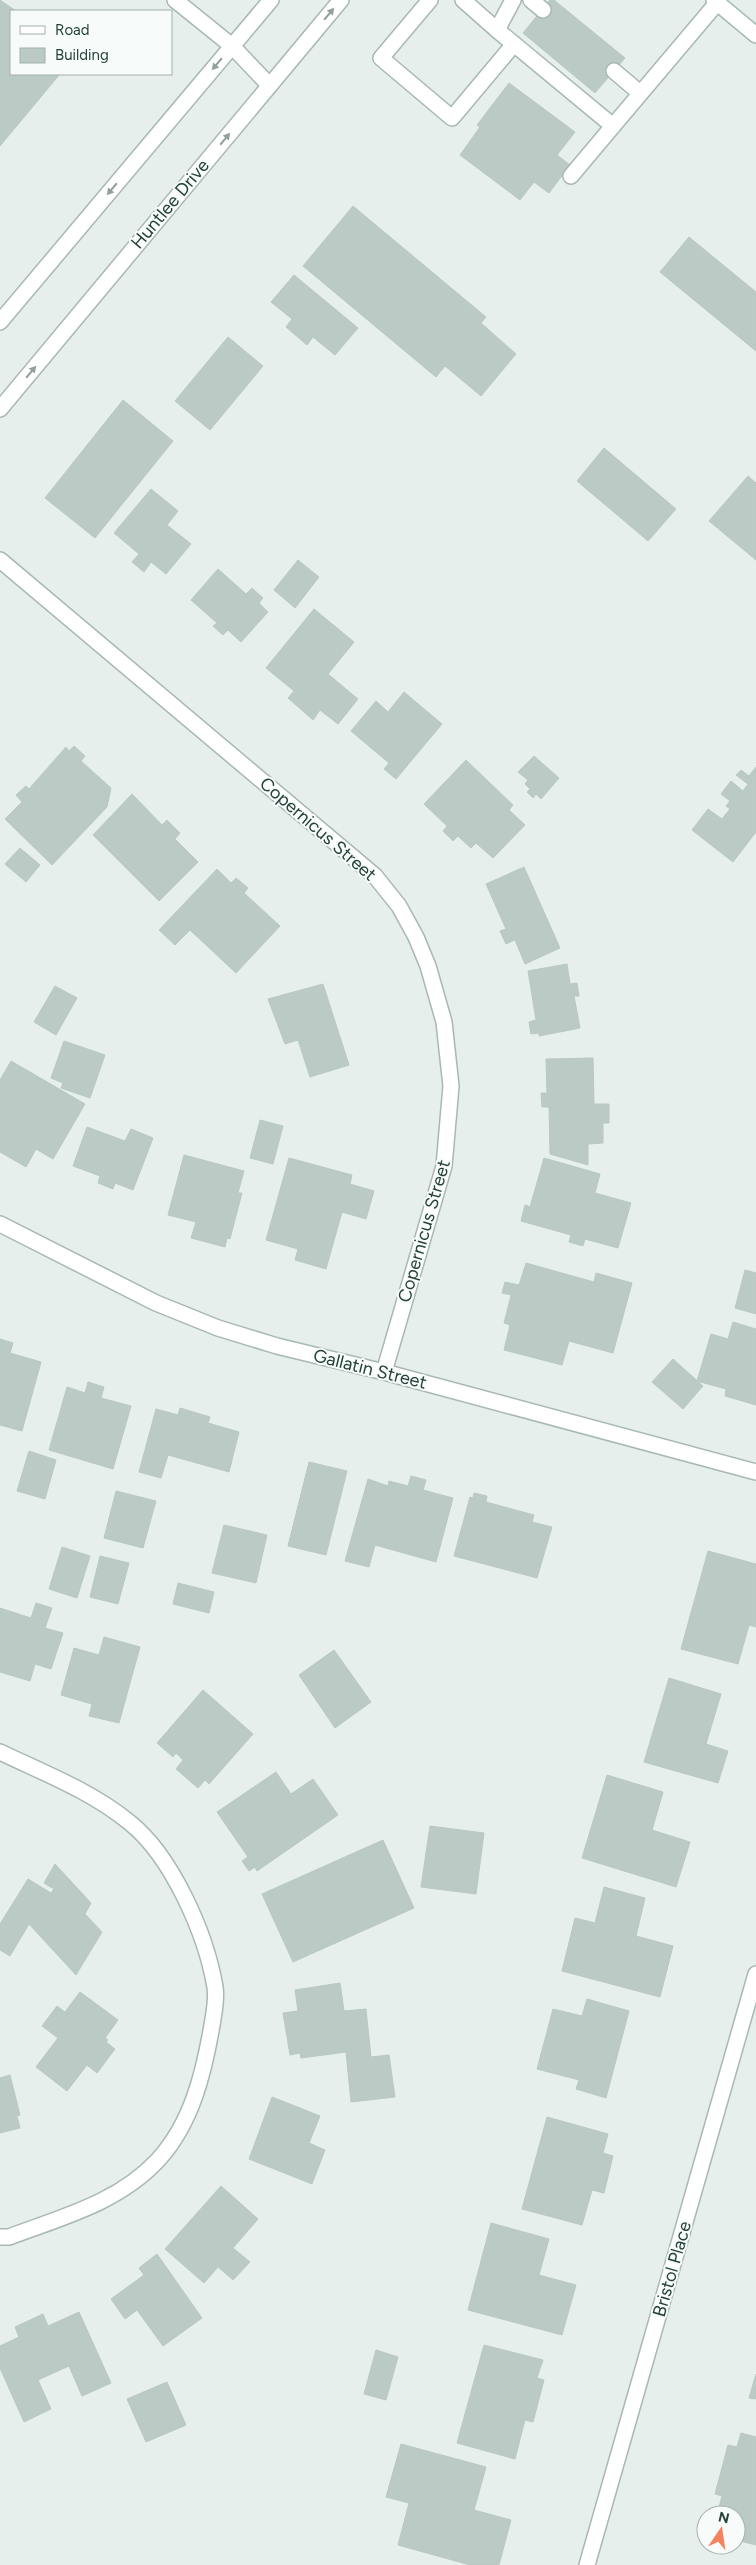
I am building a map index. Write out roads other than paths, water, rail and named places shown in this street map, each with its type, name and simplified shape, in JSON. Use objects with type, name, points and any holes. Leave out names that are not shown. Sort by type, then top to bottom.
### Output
[{"type":"street","points":[[175,0],[232,46],[269,85]]},
{"type":"street","points":[[0,322],[271,0]]},
{"type":"street","name":"Huntlee Drive","points":[[0,409],[341,0]]},
{"type":"street","points":[[463,0],[613,126]]},
{"type":"street","points":[[498,30],[513,0]]},
{"type":"street","points":[[531,0],[543,10]]},
{"type":"street","points":[[571,176],[716,1],[756,35]]},
{"type":"street","points":[[425,2],[382,58],[452,118],[514,44]]},
{"type":"street","points":[[614,71],[640,94]]},
{"type":"street","name":"Copernicus Street","points":[[0,560],[376,876],[399,906],[416,937],[444,1022],[451,1086],[450,1123],[444,1166],[384,1372]]},
{"type":"street","name":"Gallatin Street","points":[[0,1224],[156,1303],[218,1328],[276,1346],[384,1372],[756,1472]]},
{"type":"street","points":[[0,1752],[95,1798],[131,1823],[156,1851],[179,1886],[198,1931],[215,1989],[213,2017],[201,2081],[181,2128],[158,2160],[126,2187],[94,2206],[8,2237],[0,2237]]},
{"type":"street","name":"Bristol Place","points":[[587,2565],[756,1974]]}]
